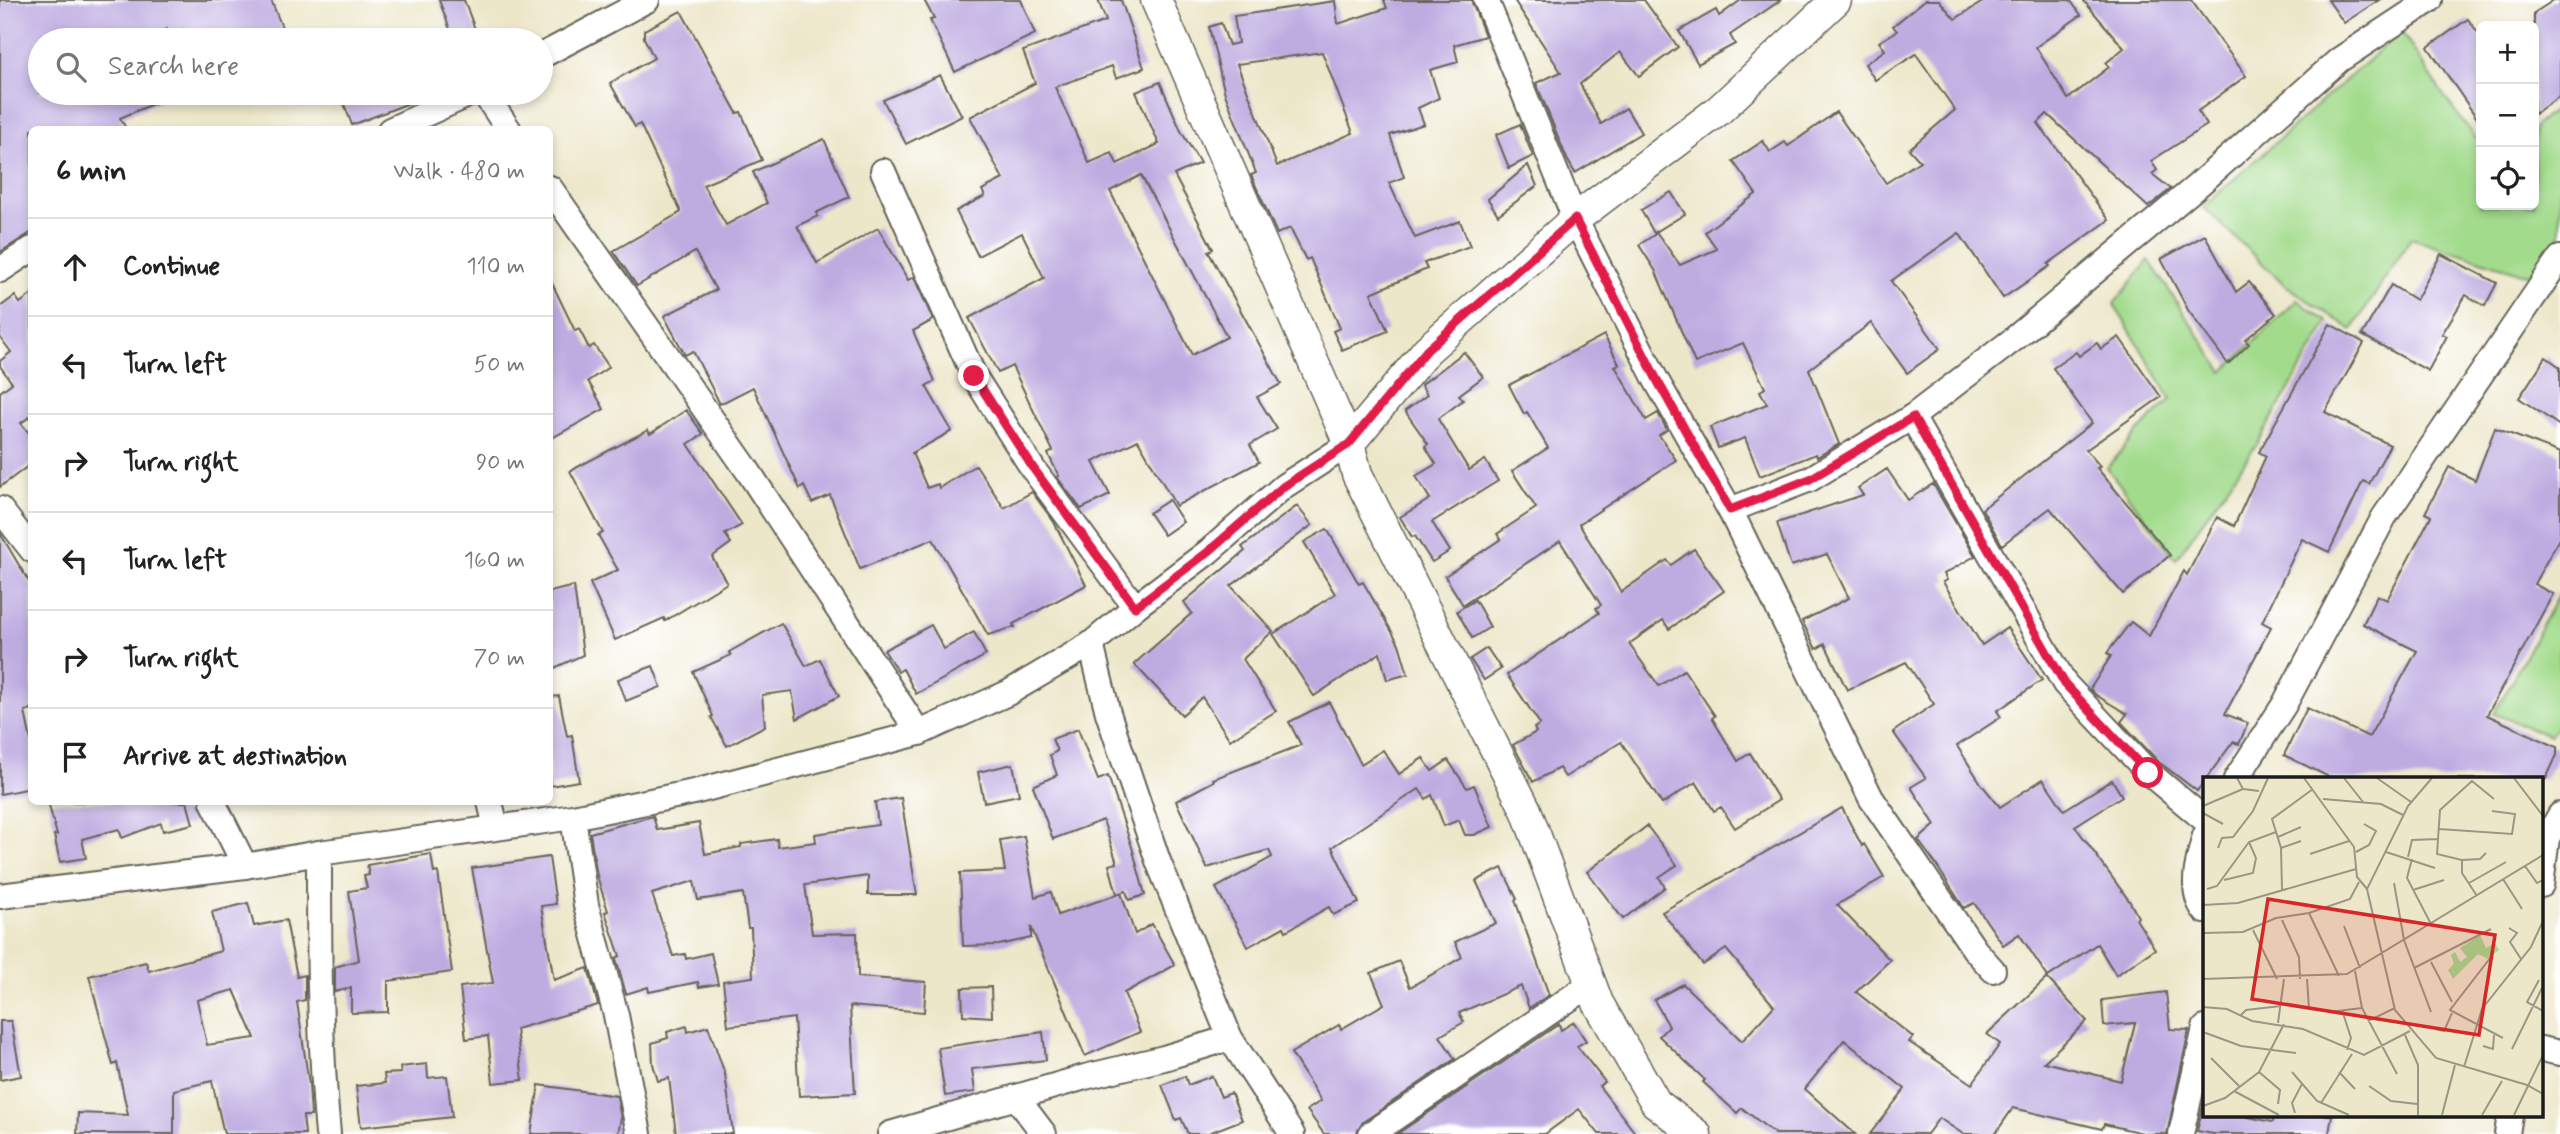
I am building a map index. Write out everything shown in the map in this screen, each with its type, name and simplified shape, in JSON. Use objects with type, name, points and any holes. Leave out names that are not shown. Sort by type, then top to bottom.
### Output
[{"type":"street","points":[[553,50],[647,0]]},
{"type":"street","points":[[1156,0],[1349,444],[1357,474],[1526,810],[1598,1003],[1656,1103],[1696,1134]]},
{"type":"street","points":[[1486,0],[1575,219],[1657,380],[1730,510],[1871,799],[1975,950],[1993,970]]},
{"type":"street","points":[[0,896],[245,866],[573,817],[694,792],[919,733],[1008,692],[1091,644],[1208,552],[1284,486],[1349,444],[1427,350],[1575,219],[1719,110],[1836,0]]},
{"type":"street","points":[[1730,510],[1810,479],[1913,417],[2045,313],[2197,186],[2339,60],[2430,0]]},
{"type":"street","points":[[399,126],[445,105]]},
{"type":"street","points":[[492,105],[506,126]]},
{"type":"street","points":[[883,171],[974,376],[1033,468],[1135,607]]},
{"type":"street","points":[[553,192],[748,471],[919,733]]},
{"type":"street","points":[[0,270],[28,252]]},
{"type":"street","points":[[2237,777],[2284,705],[2385,517],[2560,258]]},
{"type":"street","points":[[1913,417],[2065,684],[2148,773],[2203,818]]},
{"type":"street","points":[[0,509],[28,545]]},
{"type":"street","points":[[1091,644],[1108,713],[1158,861],[1230,1038],[1292,1134]]},
{"type":"street","points":[[214,805],[245,866]]},
{"type":"street","points":[[491,805],[496,827]]},
{"type":"street","points":[[2542,877],[2547,838],[2560,815]]},
{"type":"street","points":[[573,817],[586,905],[616,1016],[639,1134]]},
{"type":"street","points":[[2203,844],[2196,874],[2203,908]]},
{"type":"street","points":[[319,853],[319,978],[323,1086],[328,1134]]},
{"type":"street","points":[[1371,1134],[1591,984]]},
{"type":"street","points":[[2180,1134],[2203,1036]]},
{"type":"street","points":[[890,1134],[1230,1038]]},
{"type":"street","points":[[2542,1049],[2560,1053]]},
{"type":"street","points":[[1016,1097],[1044,1134]]},
{"type":"street","points":[[2507,1134],[2510,1116]]},
{"type":"green space","points":[[2401,31],[2446,99],[2476,138],[2476,210],[2539,210],[2539,123],[2560,105],[2560,250],[2532,276],[2411,238],[2352,330],[2284,284],[2203,207]]},
{"type":"green space","points":[[2149,260],[2223,372],[2297,300],[2328,322],[2258,443],[2176,559],[2107,468],[2171,399],[2114,304]]},
{"type":"green space","points":[[2560,591],[2560,723],[2550,736],[2494,714]]},
{"type":"building","points":[[0,0],[271,0],[282,28],[28,28],[28,105],[150,105],[120,118],[125,126],[28,126],[28,234],[0,252]]},
{"type":"building","points":[[439,0],[464,0],[474,28],[450,28]]},
{"type":"building","points":[[924,0],[1021,0],[1035,34],[955,72],[930,20],[934,19]]},
{"type":"building","points":[[1098,0],[1121,0],[1144,68],[1116,78],[1112,66],[1055,87],[1089,163],[1112,153],[1117,164],[1159,144],[1136,92],[1160,82],[1181,131],[1200,163],[1174,175],[1213,249],[1208,251],[1281,384],[1257,397],[1277,429],[1250,445],[1259,462],[1176,506],[1138,440],[1093,462],[1110,495],[1081,509],[1057,477],[1059,476],[1048,454],[1053,451],[1012,366],[998,373],[969,318],[1044,278],[1022,233],[978,256],[956,211],[985,196],[982,190],[1003,179],[970,117],[1035,83],[1023,51],[1106,21]],"holes":[[[1141,175],[1227,337],[1192,355],[1110,191]]]},
{"type":"building","points":[[1384,0],[1471,0],[1485,36],[1454,45],[1458,62],[1430,70],[1439,98],[1418,108],[1424,124],[1390,135],[1404,177],[1389,183],[1415,238],[1460,221],[1470,246],[1424,263],[1427,269],[1371,293],[1388,331],[1342,350],[1333,331],[1340,328],[1310,258],[1306,260],[1290,228],[1277,234],[1251,175],[1256,173],[1225,94],[1209,27],[1221,23],[1229,45],[1238,43],[1234,16],[1335,1],[1338,24],[1387,8]],"holes":[[[1322,52],[1353,133],[1277,166],[1237,64]]]},
{"type":"building","points":[[1514,0],[1644,0],[1678,47],[1639,76],[1620,52],[1580,84],[1601,124],[1626,108],[1641,133],[1575,173],[1536,83],[1561,72]]},
{"type":"building","points":[[1741,0],[1781,0],[1730,35],[1735,44],[1698,64],[1679,31],[1716,10],[1719,16]]},
{"type":"building","points":[[1925,0],[1939,0],[1955,19],[1986,0],[2070,0],[2081,15],[2036,47],[2068,99],[2109,67],[2106,63],[2124,48],[2083,0],[2191,0],[2246,76],[2198,111],[2207,125],[2151,161],[2157,170],[2152,174],[2171,189],[2148,207],[2047,114],[2038,123],[2109,220],[2003,298],[1959,233],[1891,281],[1940,349],[1907,373],[1871,323],[1809,369],[1839,444],[1817,457],[1816,454],[1760,476],[1745,438],[1718,448],[1710,427],[1767,404],[1760,391],[1765,388],[1743,343],[1695,363],[1655,270],[1639,245],[1657,233],[1680,265],[1717,249],[1705,232],[1756,194],[1733,161],[1763,141],[1770,152],[1785,142],[1788,146],[1836,112],[1886,183],[1920,161],[1909,149],[1955,110],[1916,54],[1875,80],[1865,64],[1885,50],[1879,42],[1897,31],[1893,26]]},
{"type":"building","points":[[2328,0],[2379,0],[2344,23]]},
{"type":"building","points":[[2554,0],[2560,0],[2560,96],[2539,111],[2539,21],[2534,21],[2534,13]]},
{"type":"building","points":[[681,11],[737,113],[741,112],[762,160],[703,185],[726,225],[767,203],[753,172],[824,139],[849,197],[797,226],[817,263],[878,228],[908,280],[914,277],[933,320],[913,331],[935,381],[926,386],[952,431],[912,453],[927,488],[938,484],[939,488],[976,465],[1004,508],[1032,492],[1054,522],[1086,585],[1013,624],[1015,627],[988,635],[933,539],[860,569],[830,495],[812,503],[804,486],[800,489],[753,387],[720,404],[693,351],[685,355],[664,316],[716,290],[695,252],[637,286],[613,251],[681,212],[640,124],[635,127],[610,83],[654,58],[644,38],[644,30]]},
{"type":"building","points":[[2468,19],[2476,30],[2476,117],[2428,47]]},
{"type":"building","points":[[940,75],[962,116],[906,144],[883,100]]},
{"type":"building","points":[[344,105],[404,105],[352,125]]},
{"type":"building","points":[[1520,124],[1533,156],[1509,168],[1496,135]]},
{"type":"building","points":[[1528,165],[1537,186],[1498,215],[1488,199]]},
{"type":"building","points":[[1671,192],[1685,214],[1654,233],[1641,210]]},
{"type":"building","points":[[2205,235],[2236,292],[2249,282],[2276,314],[2245,340],[2249,344],[2228,364],[2188,310],[2161,259]]},
{"type":"building","points":[[2441,254],[2497,283],[2485,306],[2466,295],[2442,334],[2447,336],[2428,371],[2362,335],[2391,285],[2416,300]]},
{"type":"building","points":[[553,285],[575,331],[579,329],[589,348],[594,345],[609,367],[588,381],[604,409],[553,437]]},
{"type":"building","points":[[15,296],[20,303],[28,297],[28,418],[21,423],[28,432],[28,466],[0,487],[0,392],[12,383],[0,366],[0,361],[11,352],[0,337],[0,307]]},
{"type":"building","points":[[2330,324],[2364,343],[2325,412],[2390,445],[2369,484],[2363,481],[2329,552],[2302,539],[2262,622],[2271,627],[2225,714],[2248,723],[2239,744],[2233,742],[2207,777],[2203,777],[2203,783],[2197,791],[2159,762],[2121,722],[2127,714],[2090,689],[2111,656],[2107,653],[2131,622],[2149,636],[2184,571],[2187,575],[2217,517],[2234,526],[2266,456],[2259,452]]},
{"type":"building","points":[[1604,335],[1619,364],[1615,366],[1646,420],[1658,413],[1667,430],[1659,435],[1676,460],[1579,524],[1621,592],[1667,560],[1671,565],[1694,549],[1724,591],[1669,629],[1663,620],[1629,644],[1659,686],[1684,670],[1715,716],[1712,718],[1738,761],[1750,753],[1779,800],[1735,828],[1721,807],[1714,811],[1696,782],[1662,804],[1621,742],[1565,777],[1559,768],[1533,782],[1513,745],[1536,732],[1534,728],[1540,724],[1507,675],[1599,613],[1596,608],[1601,605],[1560,541],[1463,605],[1445,576],[1501,539],[1497,534],[1536,508],[1512,471],[1548,448],[1527,412],[1524,414],[1509,385]]},
{"type":"building","points":[[2119,337],[2161,397],[2086,450],[2100,466],[2097,468],[2170,555],[2123,594],[2050,508],[2002,545],[1982,509],[2092,423],[2053,368],[2076,352],[2079,356],[2097,343],[2101,349]]},
{"type":"building","points":[[1464,352],[1483,377],[1459,395],[1463,400],[1438,419],[1469,470],[1485,460],[1498,481],[1432,522],[1450,551],[1432,562],[1400,517],[1430,499],[1416,476],[1436,464],[1425,446],[1428,444],[1405,411],[1427,395],[1421,385]]},
{"type":"building","points":[[2546,357],[2560,367],[2560,426],[2519,398]]},
{"type":"building","points":[[686,410],[703,434],[688,444],[742,525],[725,534],[731,543],[712,557],[727,583],[665,621],[664,618],[615,640],[590,583],[618,570],[598,535],[603,533],[570,471],[648,430],[650,434]]},
{"type":"building","points":[[2495,428],[2560,453],[2560,537],[2534,584],[2553,594],[2487,715],[2557,747],[2557,755],[2546,779],[2329,777],[2284,755],[2307,708],[2369,737],[2417,651],[2363,624],[2377,595],[2387,600],[2431,516],[2425,513],[2449,467],[2475,480]]},
{"type":"building","points":[[1887,469],[1908,500],[1933,484],[1975,556],[1944,574],[1947,580],[1943,582],[1982,645],[2007,628],[2042,680],[1997,711],[2001,717],[1957,746],[1982,785],[2000,807],[2043,779],[2064,810],[2112,780],[2122,796],[2075,826],[2130,902],[2138,917],[2136,919],[2155,949],[2116,975],[2097,944],[2048,977],[2019,934],[2003,945],[1974,903],[1964,908],[1918,840],[1935,825],[1911,787],[1926,778],[1893,732],[1934,704],[1906,662],[1847,690],[1825,644],[1816,649],[1802,621],[1849,598],[1827,554],[1791,566],[1777,523],[1863,495],[1858,488]]},
{"type":"building","points":[[1169,500],[1183,522],[1164,535],[1149,513]]},
{"type":"building","points":[[1297,506],[1312,525],[1231,586],[1273,631],[1243,659],[1276,711],[1230,740],[1202,697],[1182,715],[1134,664],[1192,613],[1184,602],[1245,551],[1242,547]]},
{"type":"building","points":[[1327,529],[1359,584],[1363,582],[1399,644],[1408,674],[1387,680],[1380,653],[1314,696],[1273,634],[1335,594],[1304,542]]},
{"type":"building","points":[[0,533],[28,580],[28,710],[25,711],[28,726],[28,789],[0,794]]},
{"type":"building","points":[[574,586],[583,655],[553,669],[553,591]]},
{"type":"building","points":[[1475,600],[1490,627],[1472,638],[1457,611]]},
{"type":"building","points":[[781,623],[806,666],[820,659],[839,696],[797,719],[792,691],[762,695],[765,726],[727,746],[711,717],[713,716],[693,672],[731,655],[729,652]]},
{"type":"building","points":[[931,625],[944,649],[974,632],[986,655],[916,694],[903,669],[898,672],[884,650]]},
{"type":"building","points":[[1487,648],[1501,669],[1484,680],[1470,659]]},
{"type":"building","points":[[653,666],[661,687],[626,701],[618,679]]},
{"type":"building","points":[[559,696],[567,736],[572,735],[579,781],[553,785],[553,697]]},
{"type":"building","points":[[1329,702],[1361,764],[1383,750],[1399,774],[1423,758],[1432,771],[1448,760],[1467,788],[1474,785],[1492,827],[1474,835],[1465,835],[1459,820],[1444,826],[1432,795],[1426,799],[1419,789],[1332,847],[1359,903],[1333,915],[1329,907],[1286,931],[1284,927],[1248,947],[1216,888],[1272,857],[1269,850],[1207,868],[1176,801],[1214,781],[1213,779],[1301,745],[1289,722]]},
{"type":"building","points":[[1078,729],[1098,780],[1108,776],[1145,895],[1129,900],[1126,891],[1117,894],[1109,865],[1117,863],[1103,820],[1053,839],[1033,786],[1057,775],[1050,755],[1057,751],[1052,739]]},
{"type":"building","points":[[1013,764],[1019,795],[984,802],[978,772]]},
{"type":"building","points":[[901,798],[917,895],[868,895],[868,876],[805,885],[812,934],[857,933],[858,977],[926,982],[924,1012],[850,1006],[855,1093],[799,1096],[794,1018],[728,1026],[723,981],[753,977],[751,928],[748,928],[743,893],[698,900],[694,881],[652,894],[673,956],[685,954],[686,959],[711,953],[718,984],[699,987],[698,982],[649,992],[648,987],[626,994],[616,958],[620,956],[605,912],[608,911],[597,876],[590,833],[653,816],[657,830],[699,823],[705,854],[741,847],[741,844],[777,839],[778,847],[816,842],[815,834],[878,825],[875,802]]},
{"type":"building","points":[[49,805],[188,805],[193,824],[163,831],[161,823],[122,838],[119,829],[82,839],[86,858],[60,862],[54,835],[57,835]]},
{"type":"building","points":[[1842,808],[1862,846],[1864,844],[1884,877],[1837,905],[1890,960],[1856,992],[1913,1037],[1909,1042],[1972,1084],[2000,1044],[1987,1034],[2047,978],[2087,1021],[2044,1062],[2121,1081],[2135,1023],[2104,1026],[2102,1000],[2166,992],[2170,1029],[2189,1030],[2167,1134],[2147,1134],[2104,1124],[2102,1129],[2013,1108],[1995,1134],[1963,1134],[1939,1118],[1927,1134],[1870,1134],[1905,1089],[1844,1040],[1805,1089],[1855,1134],[1775,1134],[1742,1108],[1737,1113],[1703,1082],[1705,1080],[1659,1036],[1669,1026],[1654,1000],[1683,984],[1742,1041],[1774,1006],[1726,949],[1703,965],[1662,912]]},
{"type":"building","points":[[1647,826],[1677,865],[1659,877],[1665,887],[1623,919],[1587,872]]},
{"type":"building","points":[[1024,836],[1035,897],[1051,892],[1058,915],[1121,893],[1135,934],[1152,924],[1175,965],[1124,993],[1140,1032],[1085,1056],[1031,927],[1031,938],[999,945],[963,946],[960,873],[1005,871],[1000,840]]},
{"type":"building","points":[[431,854],[434,873],[438,872],[452,972],[388,981],[388,1012],[351,1013],[351,988],[335,992],[335,967],[359,960],[349,891],[367,888],[364,876],[369,875],[367,865]]},
{"type":"building","points":[[549,857],[556,904],[541,906],[554,980],[588,968],[598,1005],[516,1029],[523,1080],[493,1083],[488,1036],[466,1039],[460,987],[493,983],[472,868]]},
{"type":"building","points":[[1502,868],[1517,899],[1515,900],[1549,995],[1529,1008],[1521,986],[1459,1013],[1464,1022],[1440,1036],[1455,1059],[1363,1122],[1356,1134],[1324,1134],[1307,1110],[1321,1101],[1291,1053],[1339,1025],[1341,1029],[1384,1004],[1371,973],[1399,961],[1410,987],[1462,957],[1455,942],[1496,923],[1476,881]]},
{"type":"building","points":[[248,903],[254,926],[286,920],[297,977],[305,975],[305,1000],[297,1002],[311,1116],[303,1116],[305,1134],[224,1134],[212,1081],[174,1090],[174,1134],[77,1134],[78,1113],[128,1115],[117,1063],[113,1065],[89,976],[146,962],[149,971],[221,951],[212,912]],"holes":[[[234,990],[255,1038],[207,1045],[197,1000]]]},
{"type":"building","points":[[991,987],[992,1017],[963,1015],[962,988]]},
{"type":"building","points":[[0,1021],[11,1021],[21,1076],[0,1080]]},
{"type":"building","points":[[1574,1022],[1586,1041],[1577,1046],[1605,1082],[1599,1086],[1636,1134],[1599,1134],[1579,1109],[1545,1134],[1397,1134],[1559,1024],[1561,1030]]},
{"type":"building","points":[[687,1026],[688,1032],[708,1026],[725,1074],[733,1134],[676,1134],[669,1078],[658,1081],[653,1064],[652,1043],[668,1038],[667,1032]]},
{"type":"building","points":[[1043,1032],[1046,1060],[972,1069],[975,1092],[945,1096],[938,1048]]},
{"type":"building","points":[[427,1064],[428,1078],[447,1076],[452,1117],[361,1127],[356,1086],[385,1083],[384,1074],[401,1073],[400,1067]]},
{"type":"building","points":[[1185,1076],[1188,1085],[1212,1076],[1221,1097],[1231,1093],[1242,1120],[1206,1134],[1188,1134],[1181,1118],[1176,1120],[1162,1085]]},
{"type":"building","points":[[539,1085],[617,1096],[621,1118],[618,1134],[531,1134]]},
{"type":"building","points":[[2203,1105],[2203,1116],[2243,1116],[2273,1122],[2274,1116],[2332,1116],[2329,1134],[2213,1134],[2197,1131]]},
{"type":"route","points":[[974,376],[1033,468],[1135,607],[1208,552],[1284,486],[1349,444],[1427,350],[1575,219],[1657,380],[1730,510],[1810,479],[1913,417],[2065,684],[2148,773]]}]
